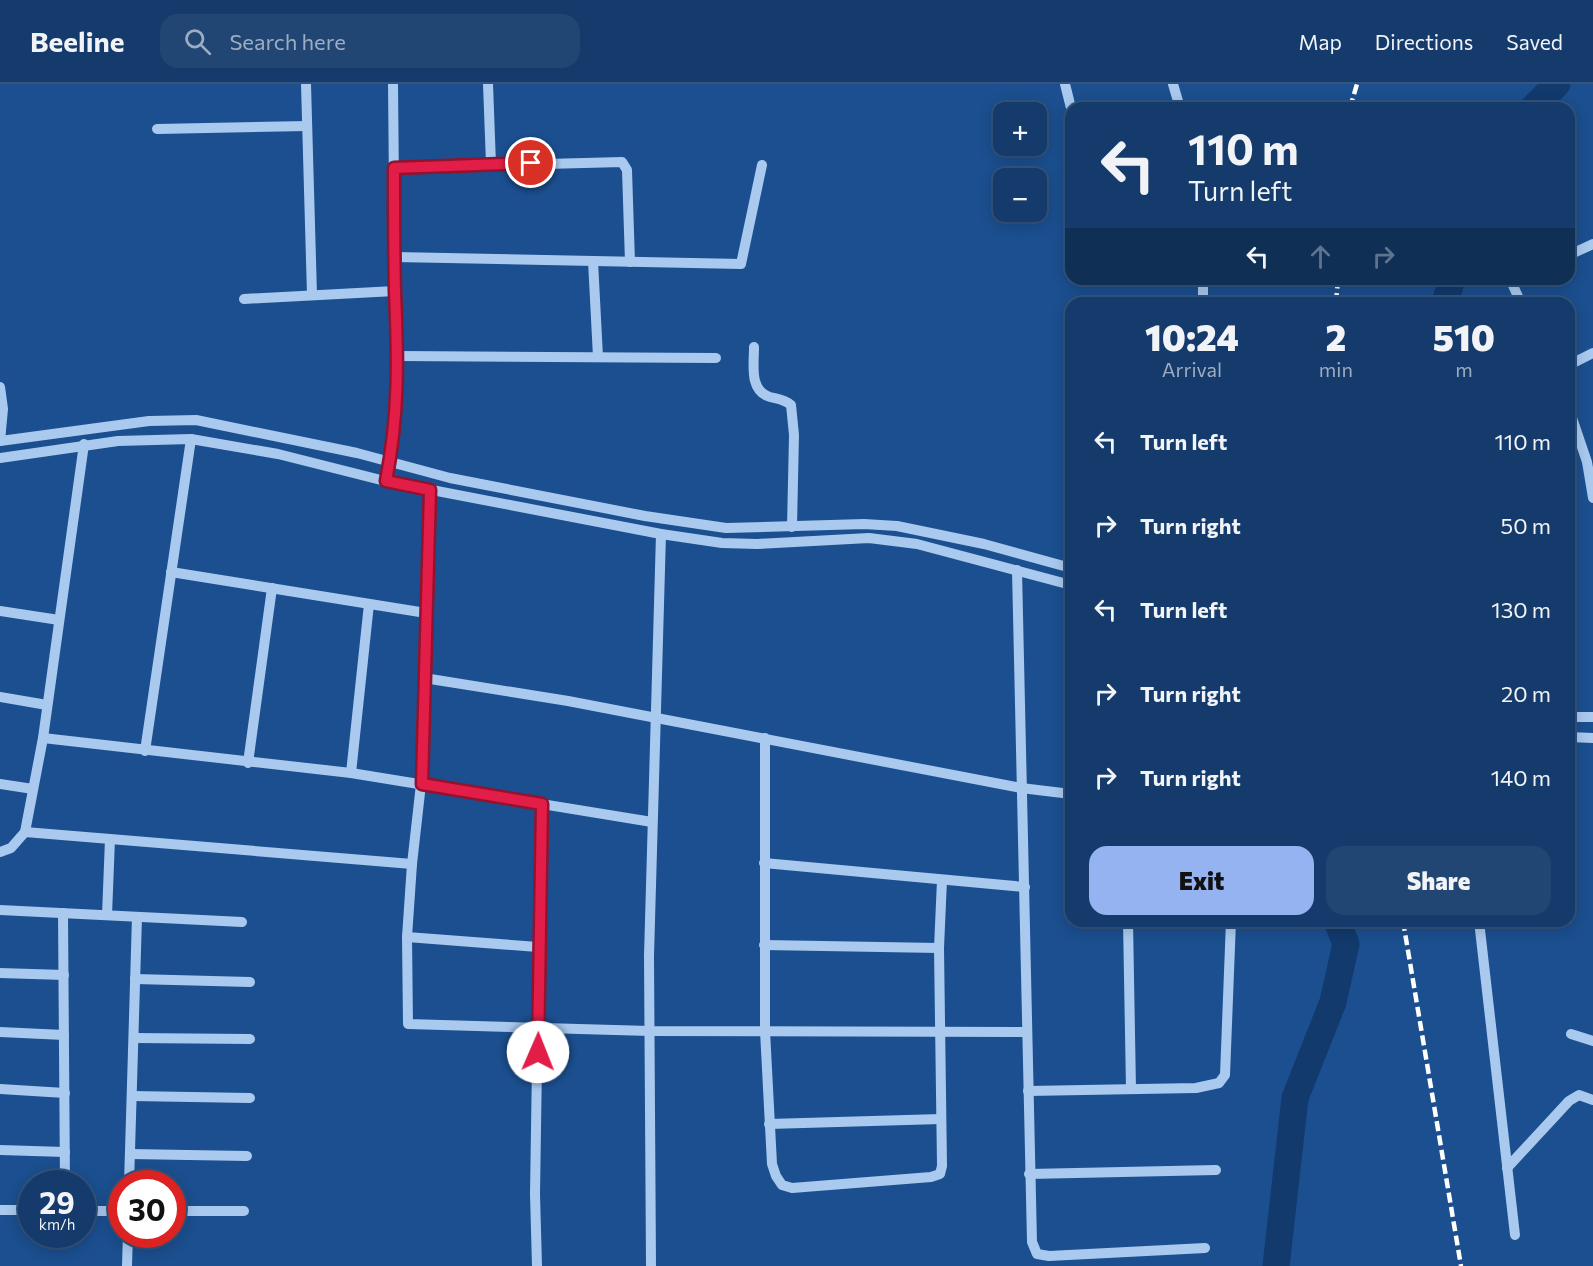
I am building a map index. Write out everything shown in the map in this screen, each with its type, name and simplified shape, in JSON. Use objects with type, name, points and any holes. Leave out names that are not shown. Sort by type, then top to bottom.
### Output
[{"type":"street","points":[[306,84],[312,296]]},
{"type":"street","points":[[386,481],[395,430],[399,356],[395,291],[393,84]]},
{"type":"street","points":[[488,84],[491,164]]},
{"type":"street","points":[[1065,84],[1070,102]]},
{"type":"street","points":[[1173,84],[1178,102]]},
{"type":"street","points":[[157,129],[307,126]]},
{"type":"street","points":[[394,168],[622,162],[627,171],[630,262]]},
{"type":"street","points":[[395,258],[741,264],[762,165]]},
{"type":"street","points":[[1575,252],[1593,244]]},
{"type":"street","points":[[592,261],[598,357]]},
{"type":"street","points":[[244,299],[395,291]]},
{"type":"street","points":[[754,347],[756,388],[761,394],[785,400],[791,405],[794,435],[792,527]]},
{"type":"street","points":[[1575,362],[1593,353]]},
{"type":"street","points":[[399,356],[716,358]]},
{"type":"street","points":[[0,387],[3,409],[0,441],[149,421],[196,420],[281,436],[450,478],[645,516],[726,528],[864,524],[897,526],[984,544],[1065,566]]},
{"type":"street","points":[[1575,424],[1590,461],[1593,498]]},
{"type":"street","points":[[0,458],[84,444],[161,438],[191,439],[278,454],[430,490],[661,534],[722,543],[757,544],[870,538],[917,544],[1065,583]]},
{"type":"street","points":[[145,751],[191,439]]},
{"type":"street","points":[[0,852],[11,848],[25,832],[42,738],[84,444]]},
{"type":"street","points":[[430,490],[422,784],[412,864],[407,937],[408,1024],[650,1031],[1027,1032]]},
{"type":"street","points":[[651,1266],[652,822],[661,534]]},
{"type":"street","points":[[1017,570],[1032,1242],[1037,1254],[1048,1256],[1205,1248]]},
{"type":"street","points":[[171,572],[426,613]]},
{"type":"street","points":[[248,763],[272,588]]},
{"type":"street","points":[[351,773],[369,603]]},
{"type":"street","points":[[0,611],[59,620]]},
{"type":"street","points":[[424,678],[765,738],[1021,788],[1065,793]]},
{"type":"street","points":[[0,697],[47,705]]},
{"type":"street","points":[[1575,717],[1593,717]]},
{"type":"street","points":[[1575,737],[1593,738]]},
{"type":"street","points":[[42,738],[351,773],[652,822]]},
{"type":"street","points":[[765,738],[765,1031],[769,1124],[776,1176],[782,1185],[792,1188],[931,1177],[939,1174],[942,1166],[939,948],[942,880]]},
{"type":"street","points":[[0,784],[33,789]]},
{"type":"street","points":[[537,1266],[535,1194],[542,804]]},
{"type":"street","points":[[25,832],[412,864]]},
{"type":"street","points":[[107,915],[110,839]]},
{"type":"street","points":[[764,863],[1025,887]]},
{"type":"street","points":[[0,910],[242,922]]},
{"type":"street","points":[[63,913],[65,1170]]},
{"type":"street","points":[[129,1170],[137,916]]},
{"type":"street","points":[[1128,927],[1131,1089]]},
{"type":"street","points":[[1028,1091],[1196,1088],[1219,1083],[1225,1075],[1231,927]]},
{"type":"street","points":[[1480,927],[1515,1235]]},
{"type":"street","points":[[407,937],[538,947]]},
{"type":"street","points":[[764,945],[939,948]]},
{"type":"street","points":[[0,973],[64,975]]},
{"type":"street","points":[[135,979],[250,982]]},
{"type":"street","points":[[0,1032],[64,1035]]},
{"type":"street","points":[[1571,1034],[1593,1041]]},
{"type":"street","points":[[134,1038],[250,1039]]},
{"type":"street","points":[[0,1089],[65,1093]]},
{"type":"street","points":[[1507,1168],[1569,1101],[1579,1095],[1593,1100]]},
{"type":"street","points":[[132,1096],[250,1098]]},
{"type":"street","points":[[769,1124],[941,1119]]},
{"type":"street","points":[[0,1150],[65,1152]]},
{"type":"street","points":[[130,1154],[247,1156]]},
{"type":"street","points":[[1029,1174],[1216,1170]]},
{"type":"street","points":[[0,1210],[18,1210]]},
{"type":"street","points":[[186,1211],[244,1211]]},
{"type":"street","points":[[127,1266],[128,1248]]},
{"type":"waterway","points":[[1539,102],[1557,84]]},
{"type":"waterway","points":[[1447,297],[1450,285]]},
{"type":"waterway","points":[[1276,1266],[1295,1098],[1333,1002],[1346,944],[1339,927]]},
{"type":"railway","points":[[1352,102],[1357,84]]},
{"type":"railway","points":[[1336,297],[1338,285]]},
{"type":"railway","points":[[1404,927],[1461,1266]]},
{"type":"route","points":[[531,163],[394,168],[398,402],[386,481],[430,490],[422,784],[542,804],[538,1052]]}]
